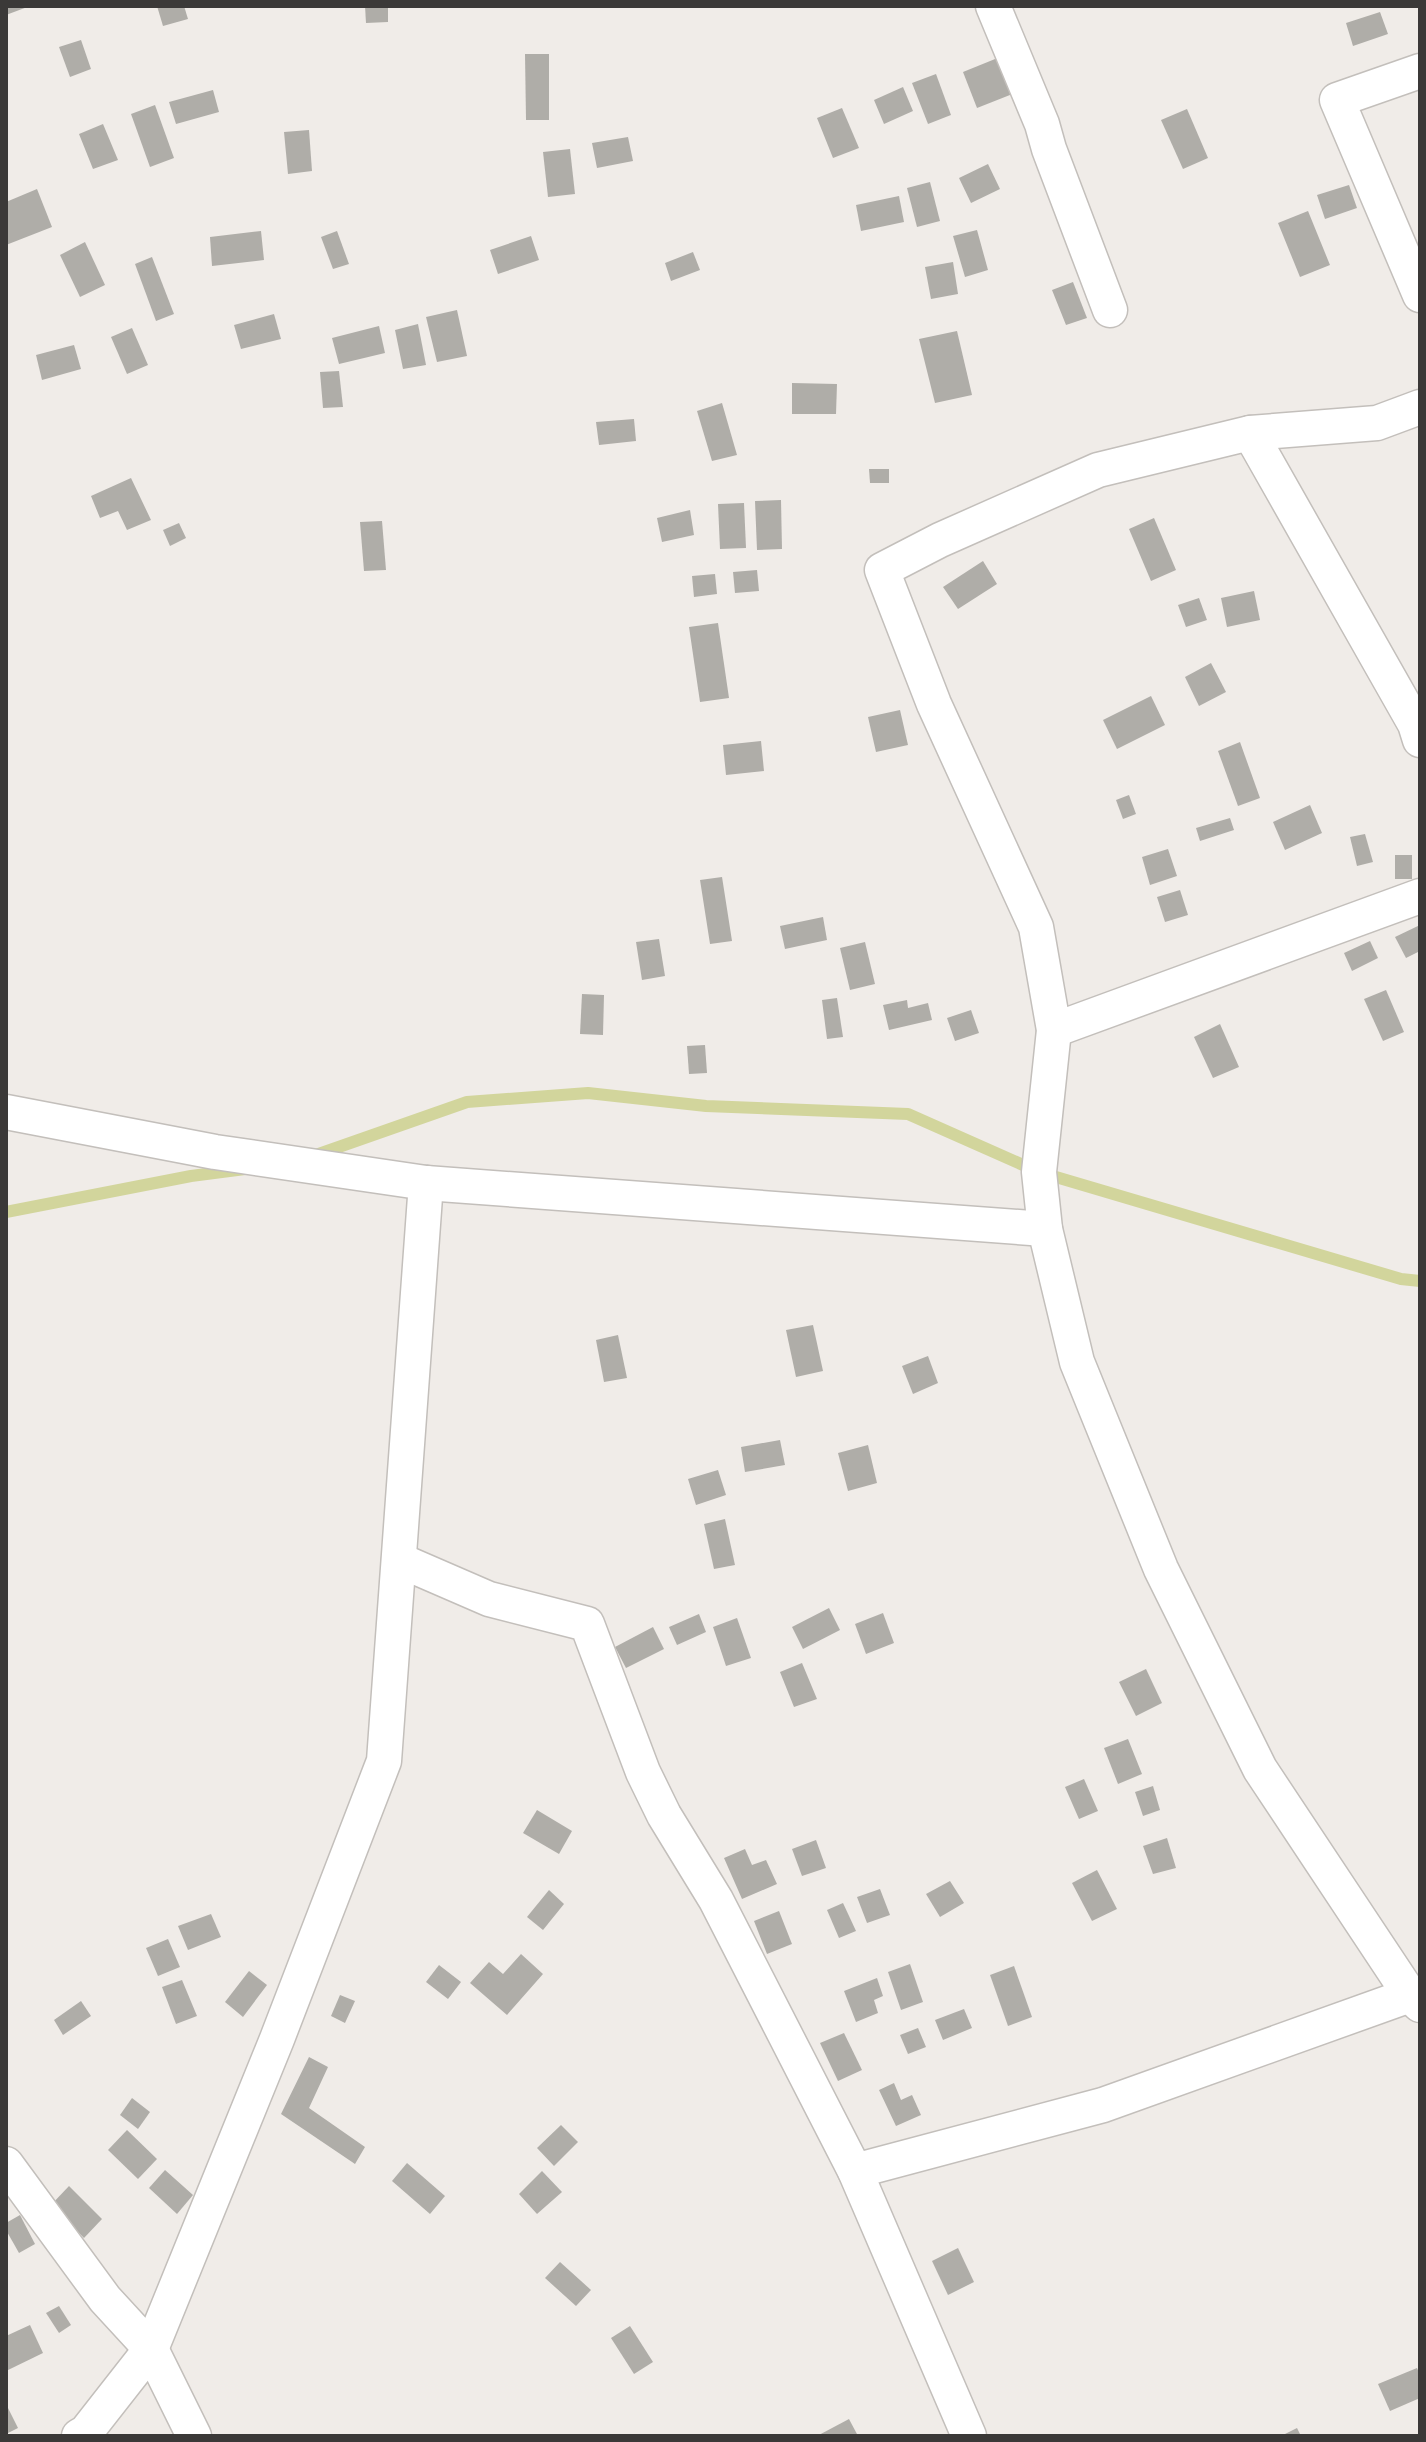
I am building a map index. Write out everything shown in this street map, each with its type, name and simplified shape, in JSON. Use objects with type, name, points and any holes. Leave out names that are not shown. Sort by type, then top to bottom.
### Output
[{"type":"street","points":[[993,6],[1042,124],[1110,310]]},
{"type":"street","points":[[1420,71],[1337,100],[1420,295]]},
{"type":"street","points":[[855,2171],[1103,2105],[1415,2000],[1260,1769],[1161,1569],[1077,1362],[1045,1229],[1039,1172],[1054,1030],[1036,927],[934,704],[882,570],[940,540],[1098,470],[1250,433],[1377,423],[1420,407]]},
{"type":"street","points":[[1250,433],[1415,724],[1420,740]]},
{"type":"street","points":[[1054,1030],[1420,896]]},
{"type":"street","points":[[6,1112],[215,1152],[426,1183],[1045,1229]]},
{"type":"street","points":[[79,2436],[86,2432],[151,2349],[277,2039],[384,1761],[426,1183]]},
{"type":"street","points":[[399,1560],[489,1599],[587,1624],[643,1772],[659,1805],[716,1900],[855,2171],[969,2436]]},
{"type":"street","points":[[6,2164],[105,2299],[151,2349],[194,2436]]},
{"type":"building","points":[[6,6],[30,6],[6,15]]},
{"type":"building","points":[[157,6],[184,6],[188,19],[163,26]]},
{"type":"building","points":[[365,6],[388,6],[388,22],[366,23]]},
{"type":"building","points":[[1380,12],[1388,34],[1353,46],[1346,23]]},
{"type":"building","points":[[81,40],[91,69],[70,77],[59,47]]},
{"type":"building","points":[[525,54],[549,54],[549,120],[526,120]]},
{"type":"building","points":[[1000,57],[1015,93],[977,108],[963,72]]},
{"type":"building","points":[[936,74],[951,115],[928,124],[912,83]]},
{"type":"building","points":[[903,87],[913,111],[884,124],[874,100]]},
{"type":"building","points":[[213,90],[219,112],[176,124],[169,102]]},
{"type":"building","points":[[155,105],[174,158],[150,167],[131,114]]},
{"type":"building","points":[[842,108],[859,148],[833,158],[817,118]]},
{"type":"building","points":[[1187,109],[1208,158],[1183,169],[1161,120]]},
{"type":"building","points":[[103,124],[118,160],[93,169],[79,134]]},
{"type":"building","points":[[309,130],[312,171],[288,174],[284,132]]},
{"type":"building","points":[[628,137],[633,161],[597,168],[592,143]]},
{"type":"building","points":[[570,149],[575,194],[548,197],[543,152]]},
{"type":"building","points":[[988,164],[1000,189],[971,203],[959,178]]},
{"type":"building","points":[[930,182],[940,221],[917,227],[907,188]]},
{"type":"building","points":[[1349,185],[1357,208],[1325,219],[1317,195]]},
{"type":"building","points":[[37,189],[52,227],[6,245],[6,202]]},
{"type":"building","points":[[899,196],[904,222],[861,231],[856,205]]},
{"type":"building","points":[[1308,211],[1330,265],[1300,277],[1278,223]]},
{"type":"building","points":[[977,230],[988,270],[965,277],[953,236]]},
{"type":"building","points":[[261,231],[264,260],[212,266],[210,237]]},
{"type":"building","points":[[337,231],[349,264],[333,269],[321,237]]},
{"type":"building","points":[[531,236],[539,260],[498,274],[490,250]]},
{"type":"building","points":[[85,242],[105,285],[80,297],[60,255]]},
{"type":"building","points":[[693,252],[700,270],[671,281],[665,263]]},
{"type":"building","points":[[152,257],[174,314],[156,321],[135,264]]},
{"type":"building","points":[[953,262],[958,294],[931,299],[925,267]]},
{"type":"building","points":[[1073,282],[1087,318],[1066,325],[1052,290]]},
{"type":"building","points":[[457,310],[467,356],[437,362],[426,317]]},
{"type":"building","points":[[274,314],[281,339],[241,349],[234,325]]},
{"type":"building","points":[[418,324],[426,365],[403,369],[395,330]]},
{"type":"building","points":[[379,326],[385,353],[339,364],[332,338]]},
{"type":"building","points":[[132,328],[148,365],[127,374],[111,337]]},
{"type":"building","points":[[957,331],[972,395],[935,403],[919,339]]},
{"type":"building","points":[[74,345],[81,369],[42,380],[36,355]]},
{"type":"building","points":[[339,371],[343,407],[323,408],[320,372]]},
{"type":"building","points":[[792,383],[837,384],[836,414],[792,414]]},
{"type":"building","points":[[722,403],[737,455],[712,461],[697,411]]},
{"type":"building","points":[[634,419],[636,441],[599,445],[596,422]]},
{"type":"building","points":[[869,469],[889,469],[889,483],[870,483]]},
{"type":"building","points":[[131,478],[151,520],[127,530],[118,511],[100,518],[91,496]]},
{"type":"building","points":[[781,500],[782,549],[757,550],[755,501]]},
{"type":"building","points":[[744,503],[746,548],[720,549],[718,504]]},
{"type":"building","points":[[690,510],[694,535],[662,542],[657,518]]},
{"type":"building","points":[[1154,518],[1176,570],[1151,581],[1129,529]]},
{"type":"building","points":[[382,521],[386,570],[364,571],[360,522]]},
{"type":"building","points":[[179,523],[186,538],[170,546],[163,530]]},
{"type":"building","points":[[983,561],[997,584],[958,609],[943,587]]},
{"type":"building","points":[[757,570],[759,591],[735,593],[733,572]]},
{"type":"building","points":[[715,574],[717,594],[694,597],[692,576]]},
{"type":"building","points":[[1254,591],[1260,620],[1227,627],[1221,598]]},
{"type":"building","points":[[1199,598],[1207,620],[1186,627],[1178,605]]},
{"type":"building","points":[[718,623],[729,698],[700,702],[689,627]]},
{"type":"building","points":[[1211,663],[1226,692],[1199,706],[1185,677]]},
{"type":"building","points":[[1151,696],[1165,725],[1117,749],[1103,720]]},
{"type":"building","points":[[900,710],[908,745],[876,752],[868,717]]},
{"type":"building","points":[[761,741],[764,771],[726,775],[723,745]]},
{"type":"building","points":[[1240,742],[1260,798],[1238,806],[1218,751]]},
{"type":"building","points":[[1129,795],[1136,814],[1123,819],[1116,800]]},
{"type":"building","points":[[1310,805],[1322,833],[1285,850],[1273,822]]},
{"type":"building","points":[[1230,818],[1234,830],[1200,841],[1196,828]]},
{"type":"building","points":[[1365,834],[1373,862],[1357,866],[1350,837]]},
{"type":"building","points":[[1168,849],[1177,876],[1150,885],[1142,857]]},
{"type":"building","points":[[1395,855],[1412,855],[1412,879],[1395,879]]},
{"type":"building","points":[[722,877],[732,941],[710,944],[700,880]]},
{"type":"building","points":[[1180,890],[1188,915],[1165,922],[1157,897]]},
{"type":"building","points":[[823,917],[827,940],[785,949],[780,926]]},
{"type":"building","points":[[1420,925],[1420,951],[1406,958],[1395,937]]},
{"type":"building","points":[[659,939],[665,976],[642,980],[636,942]]},
{"type":"building","points":[[1370,941],[1378,958],[1352,971],[1344,953]]},
{"type":"building","points":[[865,942],[875,984],[850,990],[840,948]]},
{"type":"building","points":[[1386,990],[1404,1032],[1383,1041],[1364,999]]},
{"type":"building","points":[[582,994],[604,995],[603,1035],[580,1034]]},
{"type":"building","points":[[837,998],[843,1037],[827,1039],[822,1000]]},
{"type":"building","points":[[907,1000],[908,1008],[928,1003],[932,1020],[889,1030],[883,1005]]},
{"type":"building","points":[[971,1010],[979,1033],[955,1041],[947,1018]]},
{"type":"building","points":[[1220,1024],[1239,1067],[1213,1078],[1194,1037]]},
{"type":"building","points":[[705,1045],[707,1073],[689,1074],[687,1046]]},
{"type":"building","points":[[813,1325],[823,1371],[796,1377],[786,1330]]},
{"type":"building","points":[[618,1335],[627,1378],[604,1382],[596,1340]]},
{"type":"building","points":[[928,1356],[938,1383],[913,1394],[902,1366]]},
{"type":"building","points":[[780,1440],[785,1465],[745,1472],[741,1447]]},
{"type":"building","points":[[868,1445],[877,1483],[848,1491],[838,1453]]},
{"type":"building","points":[[718,1470],[726,1495],[696,1505],[688,1479]]},
{"type":"building","points":[[725,1519],[735,1565],[714,1569],[704,1524]]},
{"type":"building","points":[[829,1608],[840,1630],[803,1649],[792,1627]]},
{"type":"building","points":[[883,1613],[894,1643],[866,1654],[855,1624]]},
{"type":"building","points":[[699,1614],[706,1632],[677,1645],[669,1627]]},
{"type":"building","points":[[737,1618],[751,1658],[726,1666],[713,1627]]},
{"type":"building","points":[[653,1627],[664,1649],[626,1668],[615,1647]]},
{"type":"building","points":[[802,1663],[817,1699],[794,1707],[780,1672]]},
{"type":"building","points":[[1146,1669],[1162,1703],[1136,1716],[1119,1682]]},
{"type":"building","points":[[1128,1739],[1142,1774],[1118,1784],[1104,1748]]},
{"type":"building","points":[[1084,1779],[1098,1811],[1079,1819],[1065,1787]]},
{"type":"building","points":[[1153,1786],[1160,1810],[1143,1816],[1135,1792]]},
{"type":"building","points":[[537,1810],[572,1831],[559,1854],[523,1833]]},
{"type":"building","points":[[1167,1838],[1176,1868],[1153,1874],[1143,1846]]},
{"type":"building","points":[[816,1840],[826,1868],[802,1876],[792,1849]]},
{"type":"building","points":[[745,1849],[752,1865],[766,1860],[777,1884],[742,1899],[724,1858]]},
{"type":"building","points":[[1097,1870],[1117,1909],[1092,1921],[1072,1883]]},
{"type":"building","points":[[950,1881],[964,1903],[940,1917],[926,1894]]},
{"type":"building","points":[[880,1889],[890,1915],[867,1923],[857,1897]]},
{"type":"building","points":[[549,1890],[564,1904],[543,1930],[527,1917]]},
{"type":"building","points":[[843,1903],[856,1931],[839,1938],[827,1910]]},
{"type":"building","points":[[779,1911],[792,1944],[767,1954],[754,1921]]},
{"type":"building","points":[[211,1914],[221,1937],[188,1950],[178,1926]]},
{"type":"building","points":[[168,1939],[180,1967],[158,1976],[146,1948]]},
{"type":"building","points":[[521,1954],[543,1974],[507,2015],[470,1983],[489,1962],[503,1974]]},
{"type":"building","points":[[910,1964],[923,2002],[901,2010],[888,1972]]},
{"type":"building","points":[[439,1965],[461,1982],[448,1999],[426,1982]]},
{"type":"building","points":[[1014,1966],[1032,2017],[1008,2026],[990,1975]]},
{"type":"building","points":[[249,1971],[267,1985],[243,2017],[225,2002]]},
{"type":"building","points":[[877,1978],[883,1996],[874,2000],[878,2013],[856,2022],[844,1991]]},
{"type":"building","points":[[182,1980],[197,2016],[176,2024],[162,1987]]},
{"type":"building","points":[[340,1995],[355,2001],[345,2023],[331,2016]]},
{"type":"building","points":[[81,2001],[91,2016],[63,2035],[54,2020]]},
{"type":"building","points":[[964,2009],[972,2028],[943,2040],[935,2020]]},
{"type":"building","points":[[918,2028],[926,2047],[908,2054],[900,2035]]},
{"type":"building","points":[[844,2033],[862,2070],[838,2081],[820,2043]]},
{"type":"building","points":[[309,2057],[328,2067],[309,2108],[365,2147],[355,2164],[281,2114]]},
{"type":"building","points":[[894,2083],[901,2100],[912,2095],[921,2115],[896,2126],[879,2090]]},
{"type":"building","points":[[132,2098],[150,2112],[138,2129],[120,2115]]},
{"type":"building","points":[[561,2125],[578,2142],[554,2166],[537,2148]]},
{"type":"building","points":[[127,2130],[157,2159],[138,2179],[108,2150]]},
{"type":"building","points":[[407,2163],[445,2196],[430,2214],[392,2181]]},
{"type":"building","points":[[165,2170],[193,2195],[177,2214],[149,2188]]},
{"type":"building","points":[[542,2171],[562,2192],[537,2214],[519,2194]]},
{"type":"building","points":[[69,2186],[102,2219],[84,2238],[51,2205]]},
{"type":"building","points":[[20,2215],[35,2244],[19,2253],[6,2230],[6,2223]]},
{"type":"building","points":[[958,2248],[974,2282],[948,2295],[932,2261]]},
{"type":"building","points":[[560,2262],[591,2290],[576,2306],[545,2278]]},
{"type":"building","points":[[59,2306],[71,2325],[59,2333],[46,2313]]},
{"type":"building","points":[[30,2325],[43,2353],[6,2371],[6,2336]]},
{"type":"building","points":[[630,2326],[653,2362],[634,2374],[611,2338]]},
{"type":"building","points":[[1417,2368],[1420,2398],[1390,2411],[1378,2384]]},
{"type":"building","points":[[6,2404],[18,2428],[6,2434]]},
{"type":"building","points":[[849,2419],[858,2436],[817,2436]]},
{"type":"building","points":[[1297,2428],[1301,2436],[1281,2436]]},
{"type":"waterway","points":[[313,1156],[467,1102],[588,1093],[706,1106],[908,1114],[1039,1172],[1401,1279],[1420,1281]]},
{"type":"waterway","points":[[6,1212],[191,1176],[245,1169]]}]
